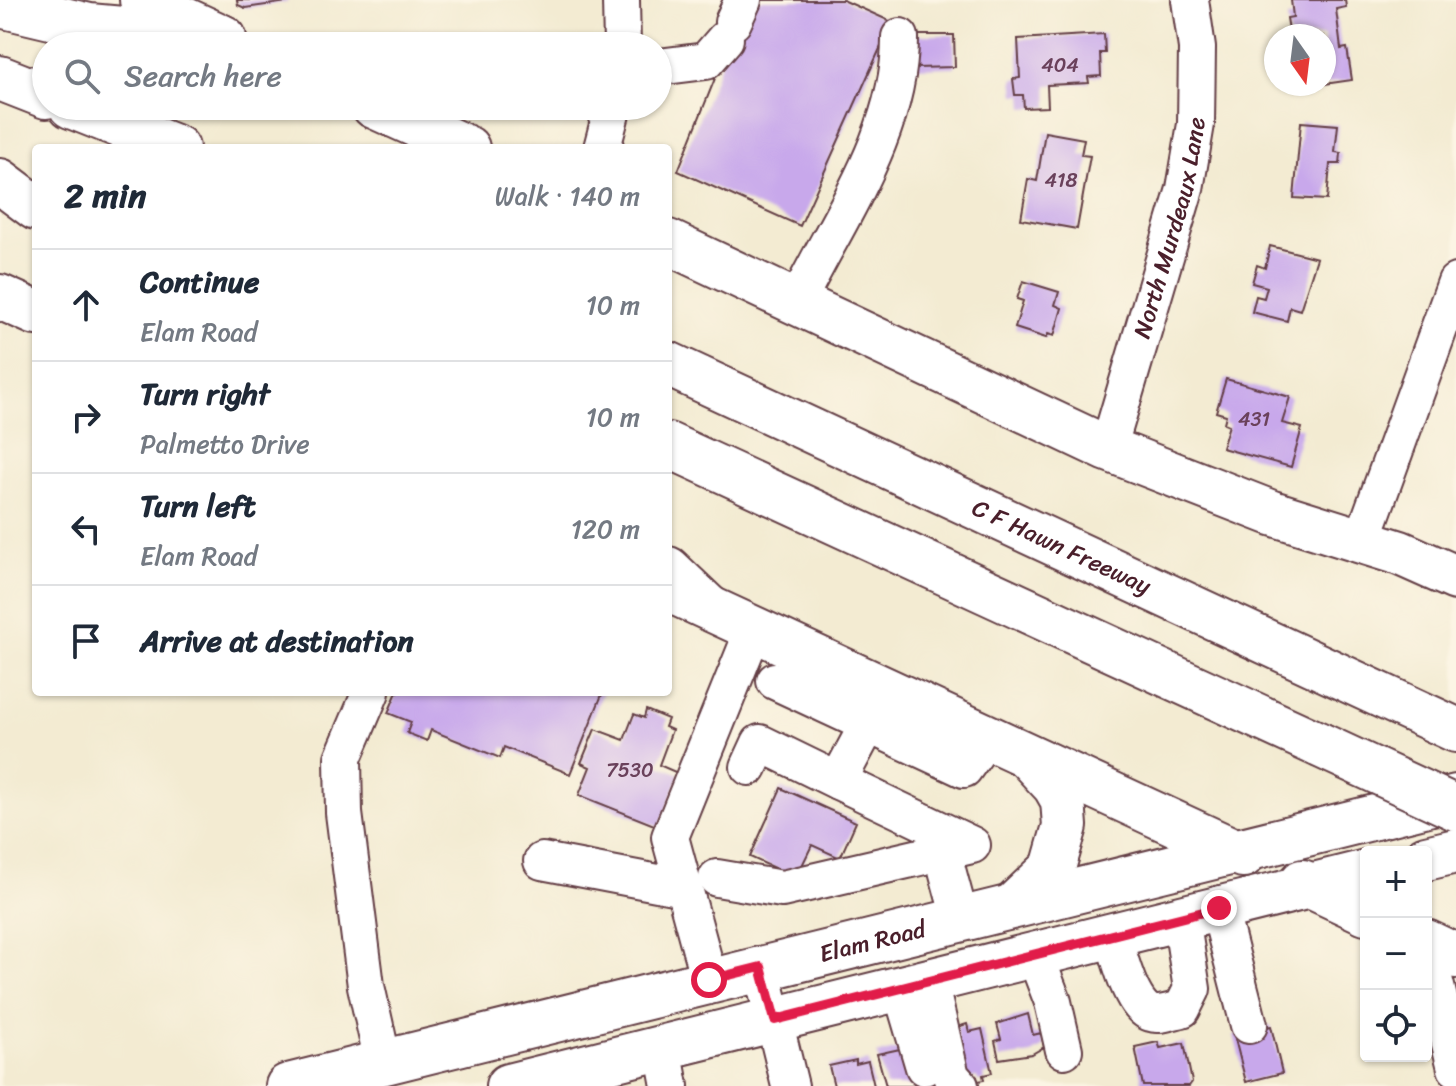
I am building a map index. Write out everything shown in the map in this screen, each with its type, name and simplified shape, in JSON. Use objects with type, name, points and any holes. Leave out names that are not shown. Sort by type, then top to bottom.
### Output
[{"type":"main road","points":[[142,0],[211,32]]},
{"type":"main road","points":[[0,5],[89,26],[143,32]]},
{"type":"main road","points":[[0,78],[32,91]]},
{"type":"main road","points":[[106,120],[167,144]]},
{"type":"main road","points":[[405,120],[458,144]]},
{"type":"main road","points":[[0,153],[32,167]]},
{"type":"main road","points":[[0,181],[32,205]]},
{"type":"main road","points":[[672,244],[1108,449],[1272,513],[1400,553],[1456,578]]},
{"type":"main road","points":[[0,297],[32,311]]},
{"type":"main road","name":"C F Hawn Freeway","points":[[672,366],[1443,724]]},
{"type":"main road","points":[[672,447],[1456,808]]},
{"type":"main road","points":[[672,573],[708,607]]},
{"type":"main road","points":[[672,591],[754,629],[877,708],[987,737],[1360,909]]},
{"type":"main road","points":[[1014,905],[1053,868],[1065,826],[1063,800],[1055,786],[1027,756]]},
{"type":"main road","name":"Elam Road","points":[[288,1086],[399,1069],[709,980],[1456,797]]},
{"type":"main road","points":[[1432,857],[1456,851]]},
{"type":"main road","points":[[510,1086],[667,1067],[775,1020],[1360,873]]},
{"type":"main road","points":[[1432,946],[1456,956]]},
{"type":"street","points":[[621,0],[622,32]]},
{"type":"street","name":"North Murdeaux Lane","points":[[1108,449],[1185,189],[1196,124],[1197,48],[1190,0]]},
{"type":"street","points":[[672,65],[706,61],[734,20]]},
{"type":"street","points":[[796,304],[870,163],[901,65],[900,37]]},
{"type":"street","points":[[603,144],[609,120]]},
{"type":"street","points":[[1362,541],[1456,282]]},
{"type":"street","points":[[709,980],[700,883],[670,837],[754,629]]},
{"type":"street","points":[[775,681],[877,708],[838,781]]},
{"type":"street","points":[[369,696],[343,758],[344,813],[366,986],[399,1069]]},
{"type":"street","points":[[542,861],[700,883],[782,889],[972,845],[760,743],[749,767]]},
{"type":"street","points":[[942,851],[960,918]]},
{"type":"street","points":[[1113,935],[1127,979],[1142,1008],[1152,1014],[1182,1009],[1192,989],[1200,913]]},
{"type":"street","points":[[1200,913],[1249,1025]]},
{"type":"street","points":[[1035,955],[1053,1002],[1064,1050]]},
{"type":"street","points":[[761,967],[790,1086]]},
{"type":"street","points":[[1432,969],[1456,1068]]},
{"type":"street","points":[[915,985],[924,1067]]},
{"type":"street","points":[[915,985],[951,1076],[960,1086]]},
{"type":"building","points":[[237,0],[288,2],[245,8],[238,5]]},
{"type":"building","points":[[753,0],[843,0],[892,22],[800,226],[678,171],[730,41]]},
{"type":"building","points":[[1291,0],[1345,0],[1346,7],[1336,9],[1341,49],[1347,48],[1352,80],[1336,82],[1336,24],[1288,24],[1287,18],[1293,17]]},
{"type":"building","points":[[1104,34],[1105,53],[1100,53],[1101,76],[1088,77],[1089,83],[1047,85],[1048,107],[1024,108],[1023,95],[1015,95],[1013,79],[1020,78],[1018,39]]},
{"type":"building","points":[[915,35],[954,35],[955,67],[915,68]]},
{"type":"building","points":[[1301,122],[1338,125],[1335,152],[1341,153],[1340,164],[1330,164],[1327,200],[1294,198]]},
{"type":"building","points":[[1045,132],[1084,139],[1081,155],[1090,156],[1077,229],[1021,219],[1028,179],[1037,181]]},
{"type":"building","points":[[1270,246],[1317,258],[1300,310],[1290,307],[1287,321],[1252,312],[1256,296],[1264,298],[1267,287],[1252,283],[1257,265],[1265,268]]},
{"type":"building","points":[[1023,281],[1059,292],[1055,305],[1062,308],[1054,336],[1048,334],[1046,338],[1015,328],[1023,301],[1017,299]]},
{"type":"building","points":[[1226,379],[1290,397],[1282,423],[1302,428],[1291,467],[1222,448],[1229,425],[1224,423],[1226,415],[1216,412]]},
{"type":"building","points":[[395,696],[601,696],[570,774],[504,747],[500,758],[431,730],[427,741],[407,733],[411,722],[388,713]]},
{"type":"building","points":[[646,710],[668,719],[665,727],[672,730],[659,765],[680,774],[659,827],[579,795],[590,767],[581,763],[595,729],[624,740],[634,714],[644,718]]},
{"type":"building","points":[[781,788],[856,822],[840,858],[812,845],[796,878],[750,857]]},
{"type":"building","points":[[1028,1014],[1033,1035],[1041,1033],[1044,1047],[1032,1054],[999,1059],[995,1041],[1001,1039],[997,1024]]},
{"type":"building","points":[[967,1024],[969,1032],[982,1029],[992,1073],[983,1075],[984,1080],[978,1081],[977,1077],[961,1080],[957,1027]]},
{"type":"building","points":[[1271,1026],[1282,1073],[1246,1082],[1234,1035]]},
{"type":"building","points":[[1158,1042],[1160,1048],[1184,1043],[1192,1082],[1189,1086],[1143,1086],[1135,1047]]},
{"type":"building","points":[[909,1047],[917,1086],[886,1086],[877,1054]]},
{"type":"building","points":[[856,1060],[856,1064],[868,1061],[874,1086],[834,1086],[829,1066]]},
{"type":"route","points":[[709,980],[761,967],[775,1020],[1219,908]]}]
